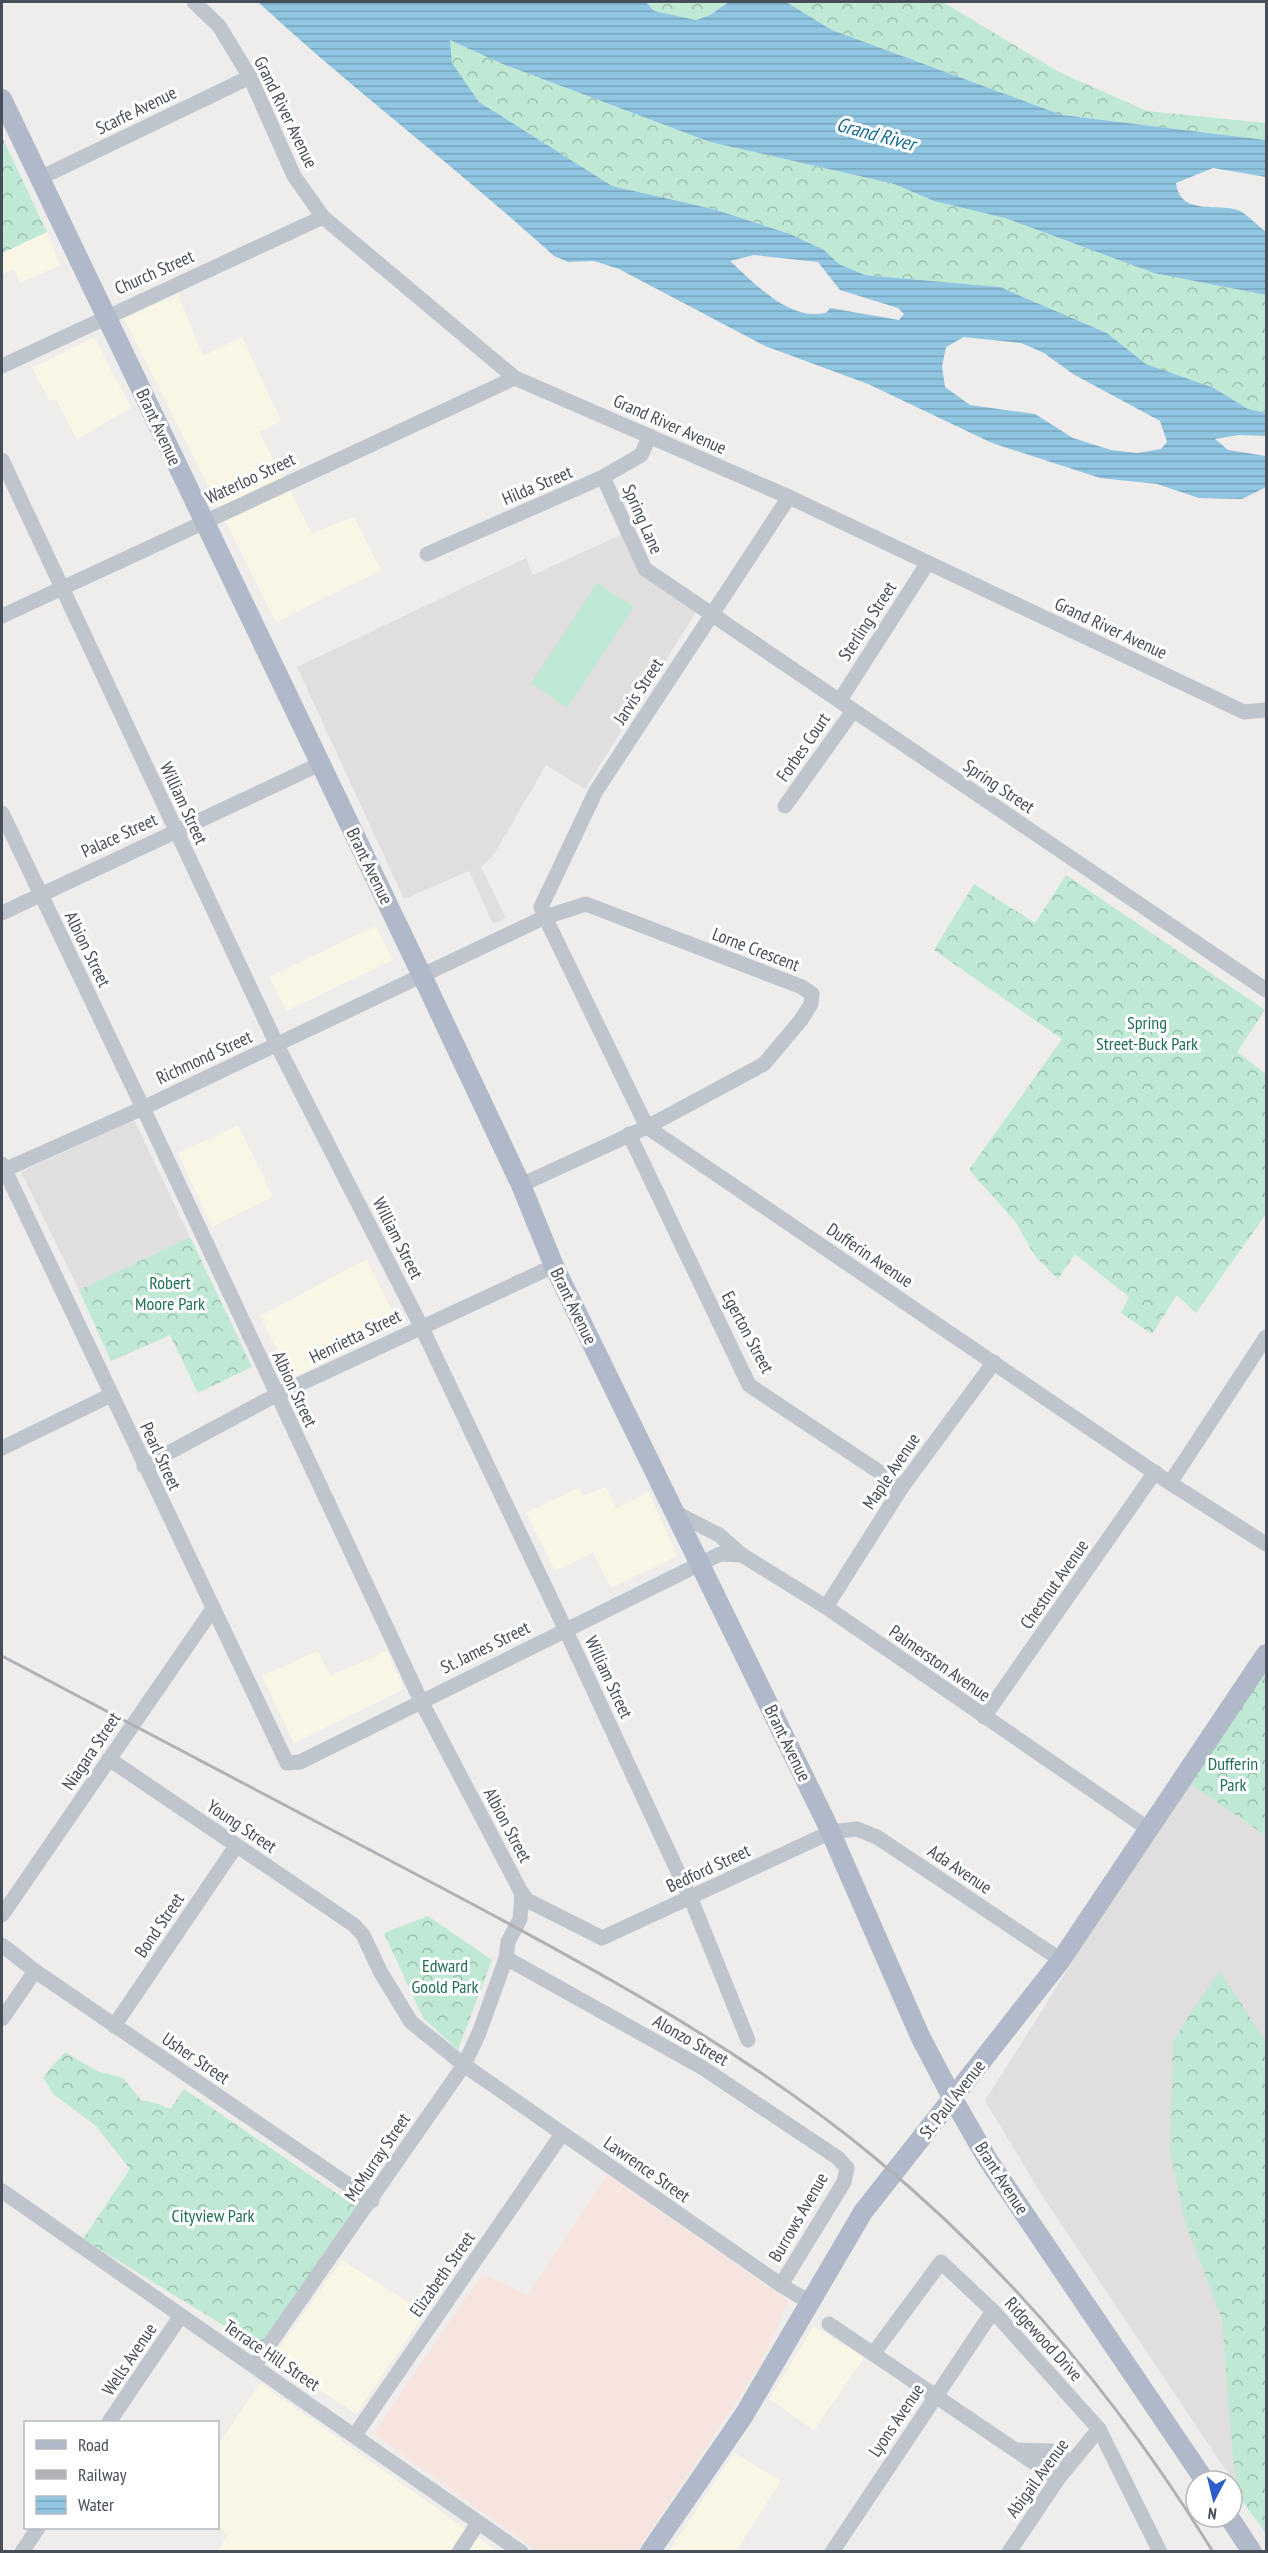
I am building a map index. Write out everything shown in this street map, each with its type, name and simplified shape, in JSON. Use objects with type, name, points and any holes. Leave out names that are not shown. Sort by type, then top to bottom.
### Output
[{"type":"main road","name":"Brant Avenue","points":[[2,99],[422,975],[521,1185],[554,1266],[831,1832],[920,2036],[988,2160],[1197,2469]]},
{"type":"main road","name":"St. Paul Avenue","points":[[650,2552],[744,2415],[863,2212],[1061,1960],[1266,1654]]},
{"type":"main road","points":[[1237,2529],[1252,2552]]},
{"type":"street","name":"Grand River Avenue","points":[[194,2],[219,26],[250,77],[294,176],[323,217],[515,378],[789,497],[1244,712],[1266,710]]},
{"type":"street","name":"Scarfe Avenue","points":[[40,178],[250,77]]},
{"type":"street","name":"Church Street","points":[[2,366],[106,315],[323,217]]},
{"type":"street","name":"Waterloo Street","points":[[2,616],[60,587],[515,378]]},
{"type":"street","name":"Hilda Street","points":[[427,554],[603,477],[641,455],[650,436]]},
{"type":"street","name":"William Street","points":[[2,460],[277,1045],[421,1326],[566,1630],[691,1901],[748,2040]]},
{"type":"street","name":"Spring Lane","points":[[603,477],[645,569],[711,614]]},
{"type":"street","name":"Jarvis Street","points":[[545,917],[541,908],[596,791],[789,497]]},
{"type":"street","name":"Sterling Street","points":[[840,700],[927,564]]},
{"type":"street","name":"Spring Street","points":[[711,614],[1266,990]]},
{"type":"street","name":"Forbes Court","points":[[785,806],[853,711]]},
{"type":"street","name":"Palace Street","points":[[2,912],[320,764]]},
{"type":"street","name":"Albion Street","points":[[2,813],[144,1108],[276,1395],[421,1701],[522,1893],[527,1900],[602,1938]]},
{"type":"street","name":"Lorne Crescent","points":[[422,975],[545,917],[586,904],[802,987],[812,994],[811,1004],[801,1020],[764,1064],[646,1127],[521,1185]]},
{"type":"street","points":[[545,917],[646,1127]]},
{"type":"street","name":"Richmond Street","points":[[2,1168],[144,1108],[422,975]]},
{"type":"street","name":"Dufferin Avenue","points":[[646,1127],[1170,1483],[1266,1545]]},
{"type":"street","name":"Egerton Street","points":[[629,1134],[749,1385],[902,1486]]},
{"type":"street","name":"Pearl Street","points":[[2,1168],[287,1763]]},
{"type":"street","name":"Henrietta Street","points":[[144,1466],[276,1395],[554,1266]]},
{"type":"street","points":[[1170,1483],[1266,1337]]},
{"type":"street","name":"Maple Avenue","points":[[826,1607],[902,1486],[994,1362]]},
{"type":"street","points":[[2,1448],[111,1395]]},
{"type":"street","name":"Chestnut Avenue","points":[[984,1717],[1155,1472]]},
{"type":"street","name":"Palmerston Avenue","points":[[676,1513],[719,1535],[742,1555],[826,1607],[1150,1830]]},
{"type":"street","points":[[701,1564],[720,1554],[742,1555]]},
{"type":"street","name":"St. James Street","points":[[287,1763],[300,1762],[701,1564]]},
{"type":"street","name":"Niagara Street","points":[[2,1915],[212,1610]]},
{"type":"street","name":"Young Street","points":[[109,1759],[354,1925],[363,1935],[381,1973],[411,2022],[464,2065]]},
{"type":"street","name":"Ada Avenue","points":[[831,1832],[857,1829],[878,1837],[1061,1960]]},
{"type":"street","name":"Bedford Street","points":[[602,1938],[691,1901],[831,1832]]},
{"type":"street","name":"Bond Street","points":[[114,2026],[236,1846]]},
{"type":"street","name":"McMurray Street","points":[[255,2365],[464,2065],[479,2033],[506,1958],[508,1942],[520,1919],[522,1893]]},
{"type":"street","name":"McMurray Street","points":[[506,1958],[516,1945],[527,1923],[543,1908]]},
{"type":"street","name":"Usher Street","points":[[2,1945],[114,2026],[372,2200]]},
{"type":"street","name":"Alonzo Street","points":[[506,1958],[703,2068],[838,2158],[846,2169]]},
{"type":"street","points":[[2,2019],[35,1971]]},
{"type":"street","name":"Lawrence Street","points":[[464,2065],[781,2285],[811,2302]]},
{"type":"street","name":"Elizabeth Street","points":[[355,2435],[562,2134]]},
{"type":"street","name":"Burrows Avenue","points":[[781,2285],[844,2182],[846,2169]]},
{"type":"street","name":"Terrace Hill Street","points":[[2,2191],[521,2552]]},
{"type":"street","name":"Ridgewood Drive","points":[[873,2354],[941,2262],[993,2311],[1098,2429],[1160,2552]]},
{"type":"street","name":"Lyons Avenue","points":[[832,2552],[993,2311]]},
{"type":"street","name":"Wells Avenue","points":[[110,2421],[180,2317]]},
{"type":"street","points":[[829,2324],[1058,2479]]},
{"type":"street","name":"Abigail Avenue","points":[[1009,2552],[1058,2479],[1098,2429]]},
{"type":"street","points":[[1016,2450],[1052,2451],[1071,2463]]},
{"type":"street","points":[[459,2552],[478,2523]]},
{"type":"street","points":[[22,2552],[37,2529]]},
{"type":"shaded area","points":[[47,232],[60,265],[20,283],[14,269],[2,274],[2,253]]},
{"type":"shaded area","points":[[178,294],[203,356],[242,337],[281,421],[259,432],[312,533],[354,517],[381,570],[276,622],[124,319]]},
{"type":"shaded area","points":[[94,337],[131,408],[77,439],[56,400],[49,400],[32,368]]},
{"type":"shaded area","points":[[625,533],[647,574],[698,609],[585,789],[546,765],[493,856],[481,867],[506,918],[493,924],[469,871],[404,899],[297,667],[526,558],[533,575]]},
{"type":"shaded area","points":[[376,926],[393,960],[286,1011],[269,977]]},
{"type":"shaded area","points":[[134,1120],[190,1237],[79,1290],[21,1172]]},
{"type":"shaded area","points":[[238,1126],[273,1197],[212,1227],[178,1153]]},
{"type":"shaded area","points":[[367,1259],[399,1325],[292,1378],[260,1316]]},
{"type":"shaded area","points":[[606,1487],[616,1508],[649,1492],[677,1556],[611,1588],[593,1552],[555,1571],[526,1513],[578,1488],[583,1496]]},
{"type":"shaded area","points":[[318,1651],[330,1676],[387,1651],[404,1689],[294,1743],[262,1676]]},
{"type":"shaded area","points":[[1186,1781],[1266,1836],[1266,2530],[1244,2497],[1244,2469],[1225,2469],[1043,2197],[985,2101]]},
{"type":"shaded area","points":[[607,2174],[788,2301],[761,2364],[637,2551],[537,2551],[373,2434],[482,2274],[528,2295]]},
{"type":"shaded area","points":[[342,2260],[425,2313],[356,2414],[272,2358]]},
{"type":"shaded area","points":[[814,2326],[864,2358],[814,2430],[769,2399]]},
{"type":"shaded area","points":[[260,2383],[497,2551],[217,2552],[228,2535],[219,2528],[219,2444]]},
{"type":"shaded area","points":[[734,2453],[781,2481],[736,2551],[669,2551]]},
{"type":"green space","points":[[646,2],[729,2],[710,15],[696,20],[654,11]]},
{"type":"green space","points":[[786,2],[943,2],[1059,72],[1147,111],[1266,123],[1266,140],[1062,115],[832,30]]},
{"type":"green space","points":[[450,40],[500,63],[710,142],[894,184],[934,201],[1005,218],[1154,273],[1266,295],[1266,413],[1248,409],[1214,388],[1146,364],[1107,333],[1000,287],[865,275],[839,264],[824,250],[790,234],[712,209],[612,186],[479,102],[452,63]]},
{"type":"green space","points":[[2,137],[47,232],[2,253]]},
{"type":"green space","points":[[597,583],[634,607],[567,708],[531,683]]},
{"type":"green space","name":"Spring Street-Buck Park","points":[[1066,875],[1265,1010],[1237,1052],[1266,1074],[1266,1214],[1196,1313],[1177,1295],[1152,1334],[1121,1313],[1129,1297],[1075,1254],[1058,1279],[1035,1256],[1015,1221],[969,1170],[1062,1039],[934,950],[974,884],[1035,923]]},
{"type":"green space","name":"Robert Moore Park","points":[[190,1237],[252,1367],[198,1393],[170,1335],[111,1361],[79,1290]]},
{"type":"green space","name":"Dufferin Park","points":[[1266,1670],[1266,1836],[1186,1781]]},
{"type":"green space","name":"Edward Goold Park","points":[[428,1916],[492,1960],[458,2050],[423,2018],[384,1933]]},
{"type":"green space","points":[[1220,1971],[1266,2042],[1266,2533],[1244,2503],[1244,2469],[1235,2469],[1222,2319],[1186,2225],[1170,2152],[1173,2042]]},
{"type":"green space","name":"Cityview Park","points":[[65,2052],[97,2071],[123,2078],[141,2100],[170,2109],[184,2089],[358,2208],[262,2349],[83,2239],[130,2169],[96,2126],[53,2094],[43,2077]]},
{"type":"water","name":"Grand River","points":[[258,2],[646,2],[654,11],[696,20],[710,15],[729,2],[786,2],[832,30],[1062,115],[1266,140],[1266,177],[1213,168],[1176,183],[1179,194],[1192,204],[1240,211],[1266,232],[1266,295],[1154,273],[1005,218],[934,201],[894,184],[710,142],[500,63],[450,40],[452,63],[479,102],[612,186],[713,209],[790,234],[824,250],[839,264],[865,275],[1000,287],[1107,333],[1146,364],[1214,388],[1248,409],[1266,413],[1266,436],[1239,435],[1215,439],[1228,450],[1266,456],[1266,487],[1242,499],[1199,498],[1157,484],[1100,478],[992,443],[868,384],[765,346],[619,269],[594,261],[568,262],[554,256]],"holes":[[[754,255],[818,262],[840,290],[898,308],[904,314],[899,320],[830,308],[826,313],[812,314],[786,306],[762,290],[730,261]],[[964,337],[1021,343],[1044,353],[1073,374],[1160,421],[1167,442],[1161,449],[1137,453],[1111,450],[1073,438],[1035,414],[970,405],[945,387],[942,367],[946,347]]]},
{"type":"railway","points":[[2,1656],[556,1949],[720,2046],[824,2118],[924,2200],[1017,2292],[1101,2391],[1178,2497],[1213,2552]]}]
